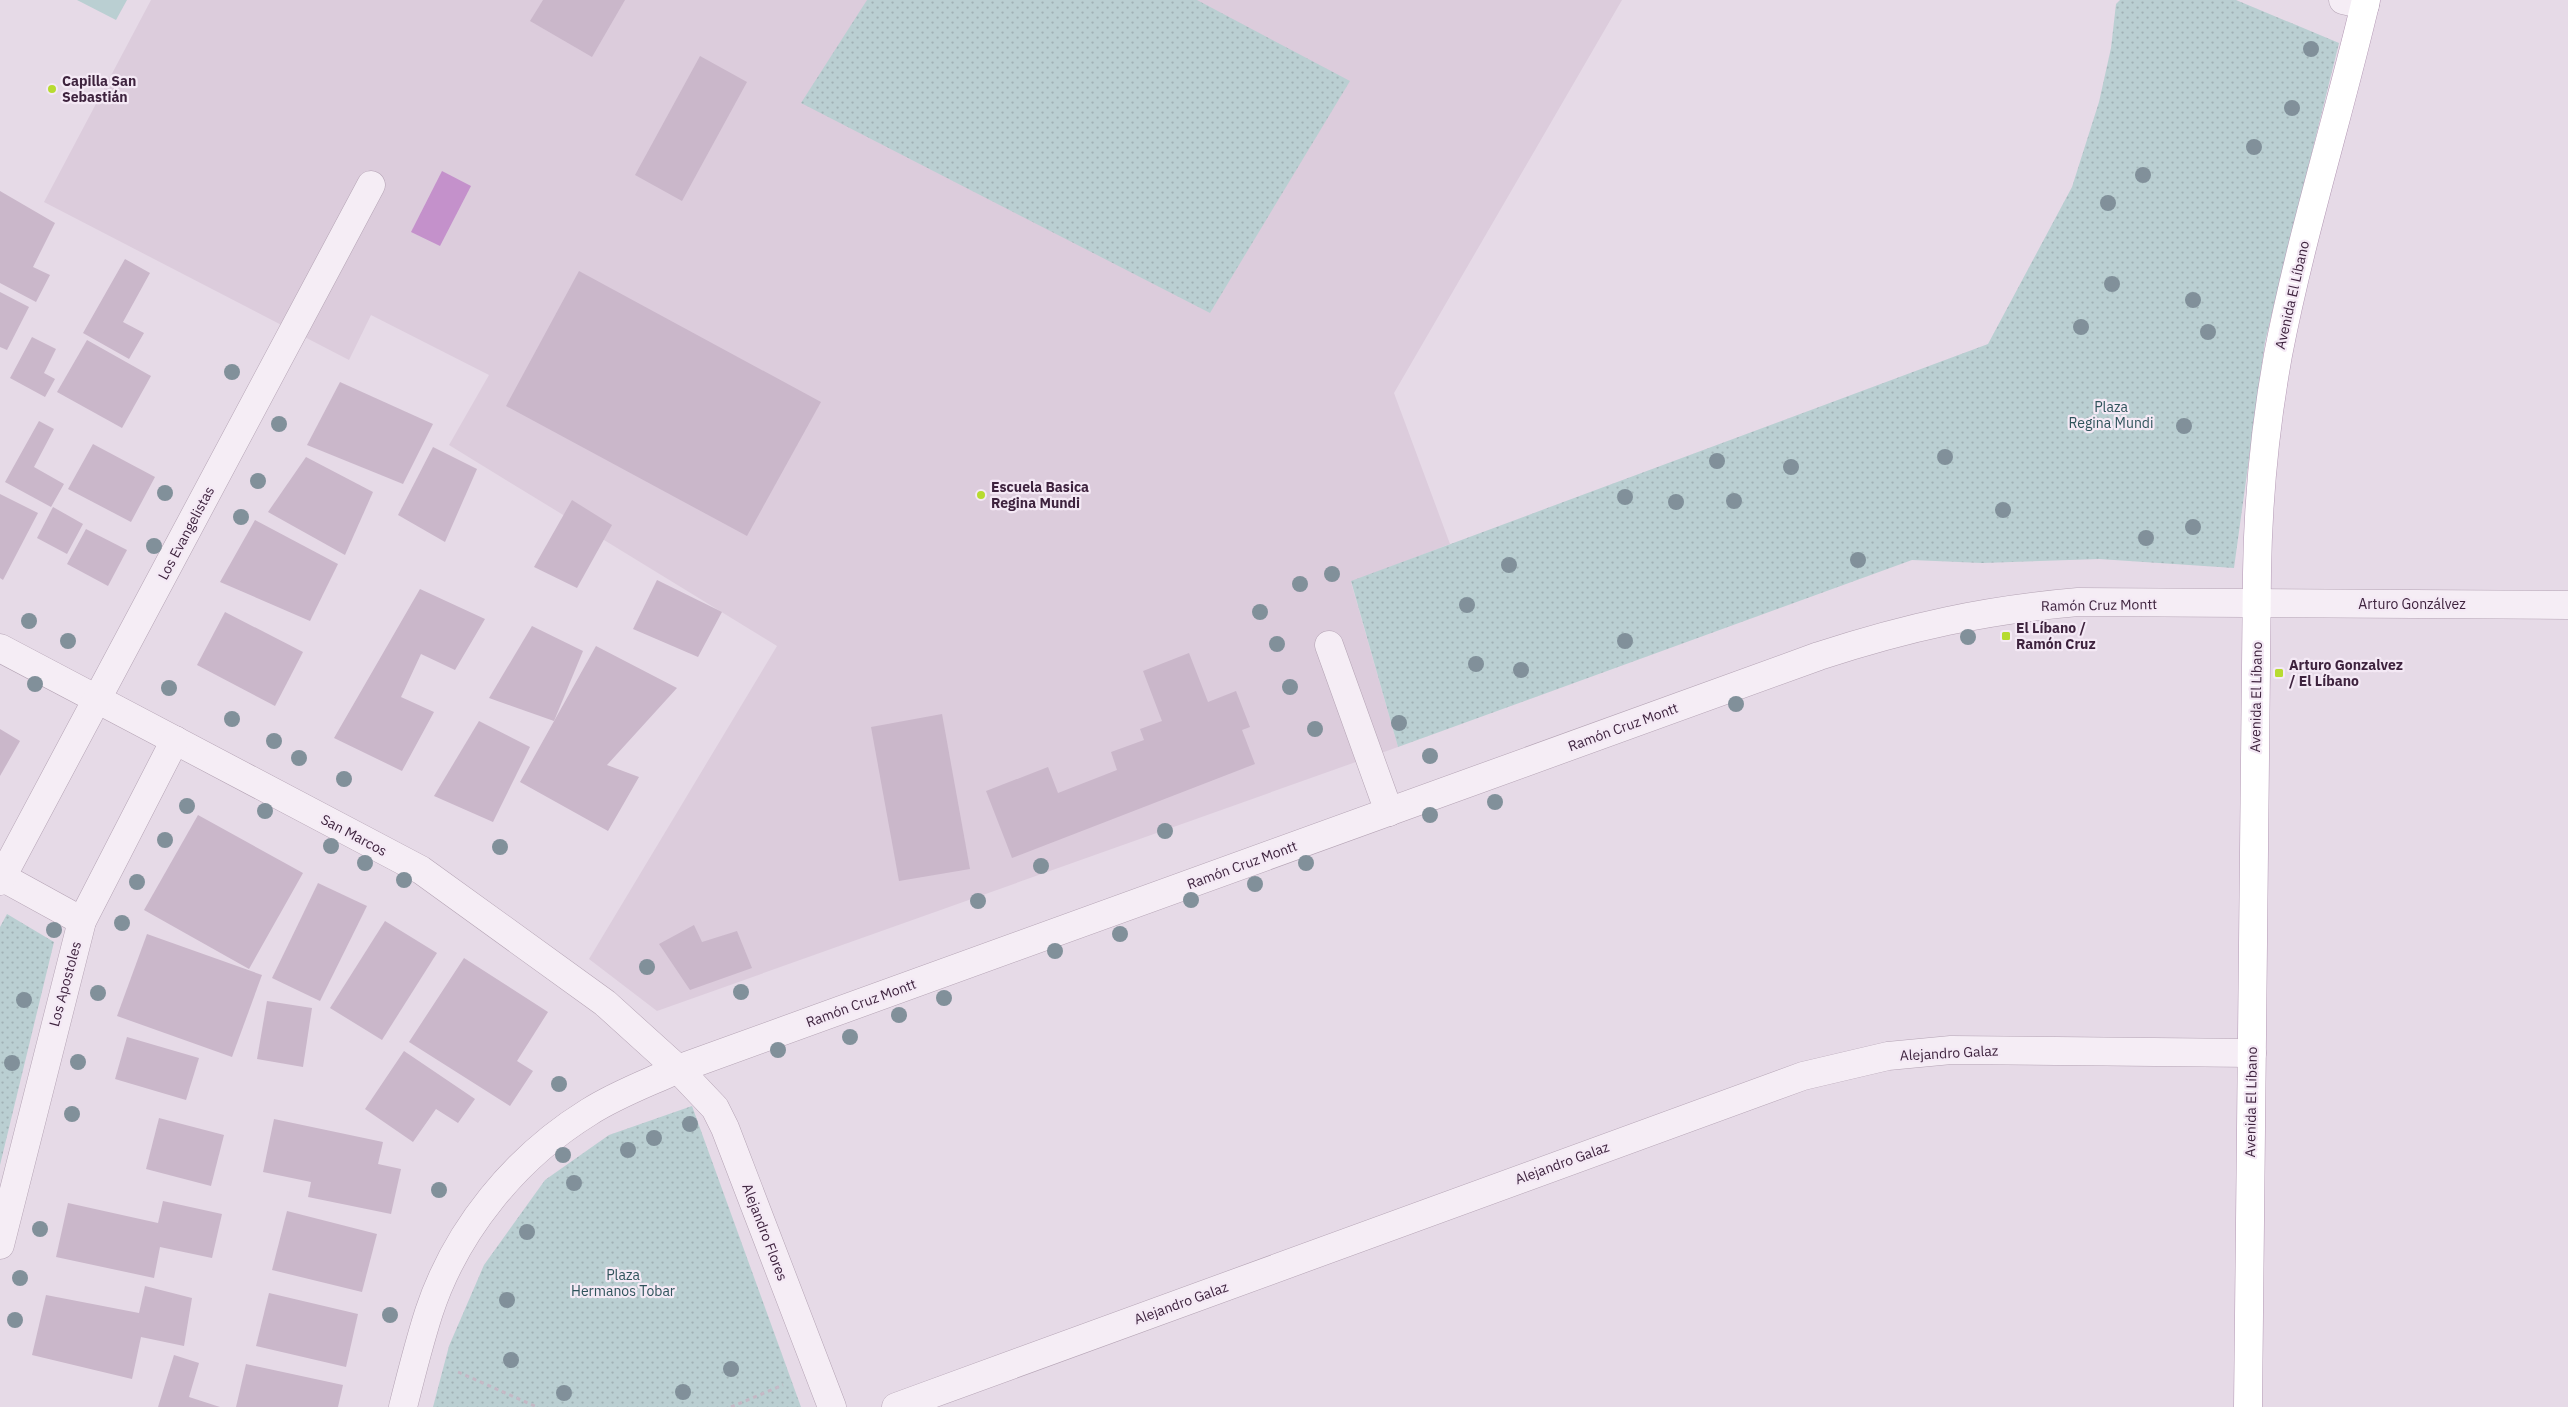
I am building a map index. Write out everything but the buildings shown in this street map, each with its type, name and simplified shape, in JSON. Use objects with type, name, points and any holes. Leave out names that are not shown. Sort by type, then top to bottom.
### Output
[{"type":"main road","name":"Avenida El Líbano","points":[[2248,1407],[2257,604],[2261,475],[2278,355],[2290,296],[2358,2]]},
{"type":"street","name":"Los Evangelistas","points":[[1,879],[98,701],[371,184]]},
{"type":"street","name":"Ramón Cruz Montt","points":[[403,1407],[429,1311],[447,1269],[466,1234],[489,1202],[528,1159],[559,1132],[590,1111],[621,1094],[678,1069],[1818,656],[1877,637],[1938,621],[1999,610],[2078,602],[2257,604]]},
{"type":"street","name":"Arturo Gonzálvez","points":[[2257,604],[2568,605]]},
{"type":"street","points":[[1329,645],[1389,812]]},
{"type":"street","name":"San Marcos","points":[[0,648],[421,870],[605,1003],[678,1069]]},
{"type":"street","name":"Los Apostoles","points":[[0,1245],[82,921],[175,740]]},
{"type":"street","points":[[1,879],[82,921]]},
{"type":"street","name":"Alejandro Galaz","points":[[896,1407],[1803,1076],[1888,1056],[1951,1050],[2252,1053]]},
{"type":"street","name":"Alejandro Flores","points":[[678,1069],[715,1108],[725,1128],[832,1407]]},
{"type":"path","points":[[458,1372],[536,1407]]},
{"type":"path","points":[[731,1407],[783,1385]]},
{"type":"shaded area","name":"Escuela Basica Regina Mundi","points":[[151,0],[1622,0],[1394,393],[1450,544],[1351,582],[1398,747],[657,1011],[589,959],[777,646],[449,445],[489,375],[371,315],[349,360],[44,202]]},
{"type":"shaded area","points":[[442,171],[471,186],[440,246],[411,232]]},
{"type":"green space","points":[[77,0],[127,0],[116,20]]},
{"type":"green space","points":[[867,0],[1197,0],[1350,81],[1210,313],[801,103]]},
{"type":"green space","name":"Plaza Regina Mundi","points":[[2120,0],[2236,0],[2339,43],[2265,342],[2234,568],[2099,559],[1982,563],[1912,560],[1398,747],[1351,581],[1988,344],[2072,187],[2099,102],[2111,48],[2116,4]]},
{"type":"green space","points":[[7,914],[54,942],[0,1165],[0,927]]},
{"type":"green space","name":"Plaza Hermanos Tobar","points":[[692,1106],[801,1407],[433,1407],[449,1346],[484,1265],[545,1180],[609,1135]]},
{"type":"place","name":"Capilla San Sebastián","points":[[52,89]]},
{"type":"place","name":"Escuela Basica Regina Mundi","points":[[981,495]]},
{"type":"place","name":"El Líbano / Ramón Cruz","points":[[2006,636]]},
{"type":"place","name":"Arturo Gonzalvez / El Líbano","points":[[2279,673]]}]
